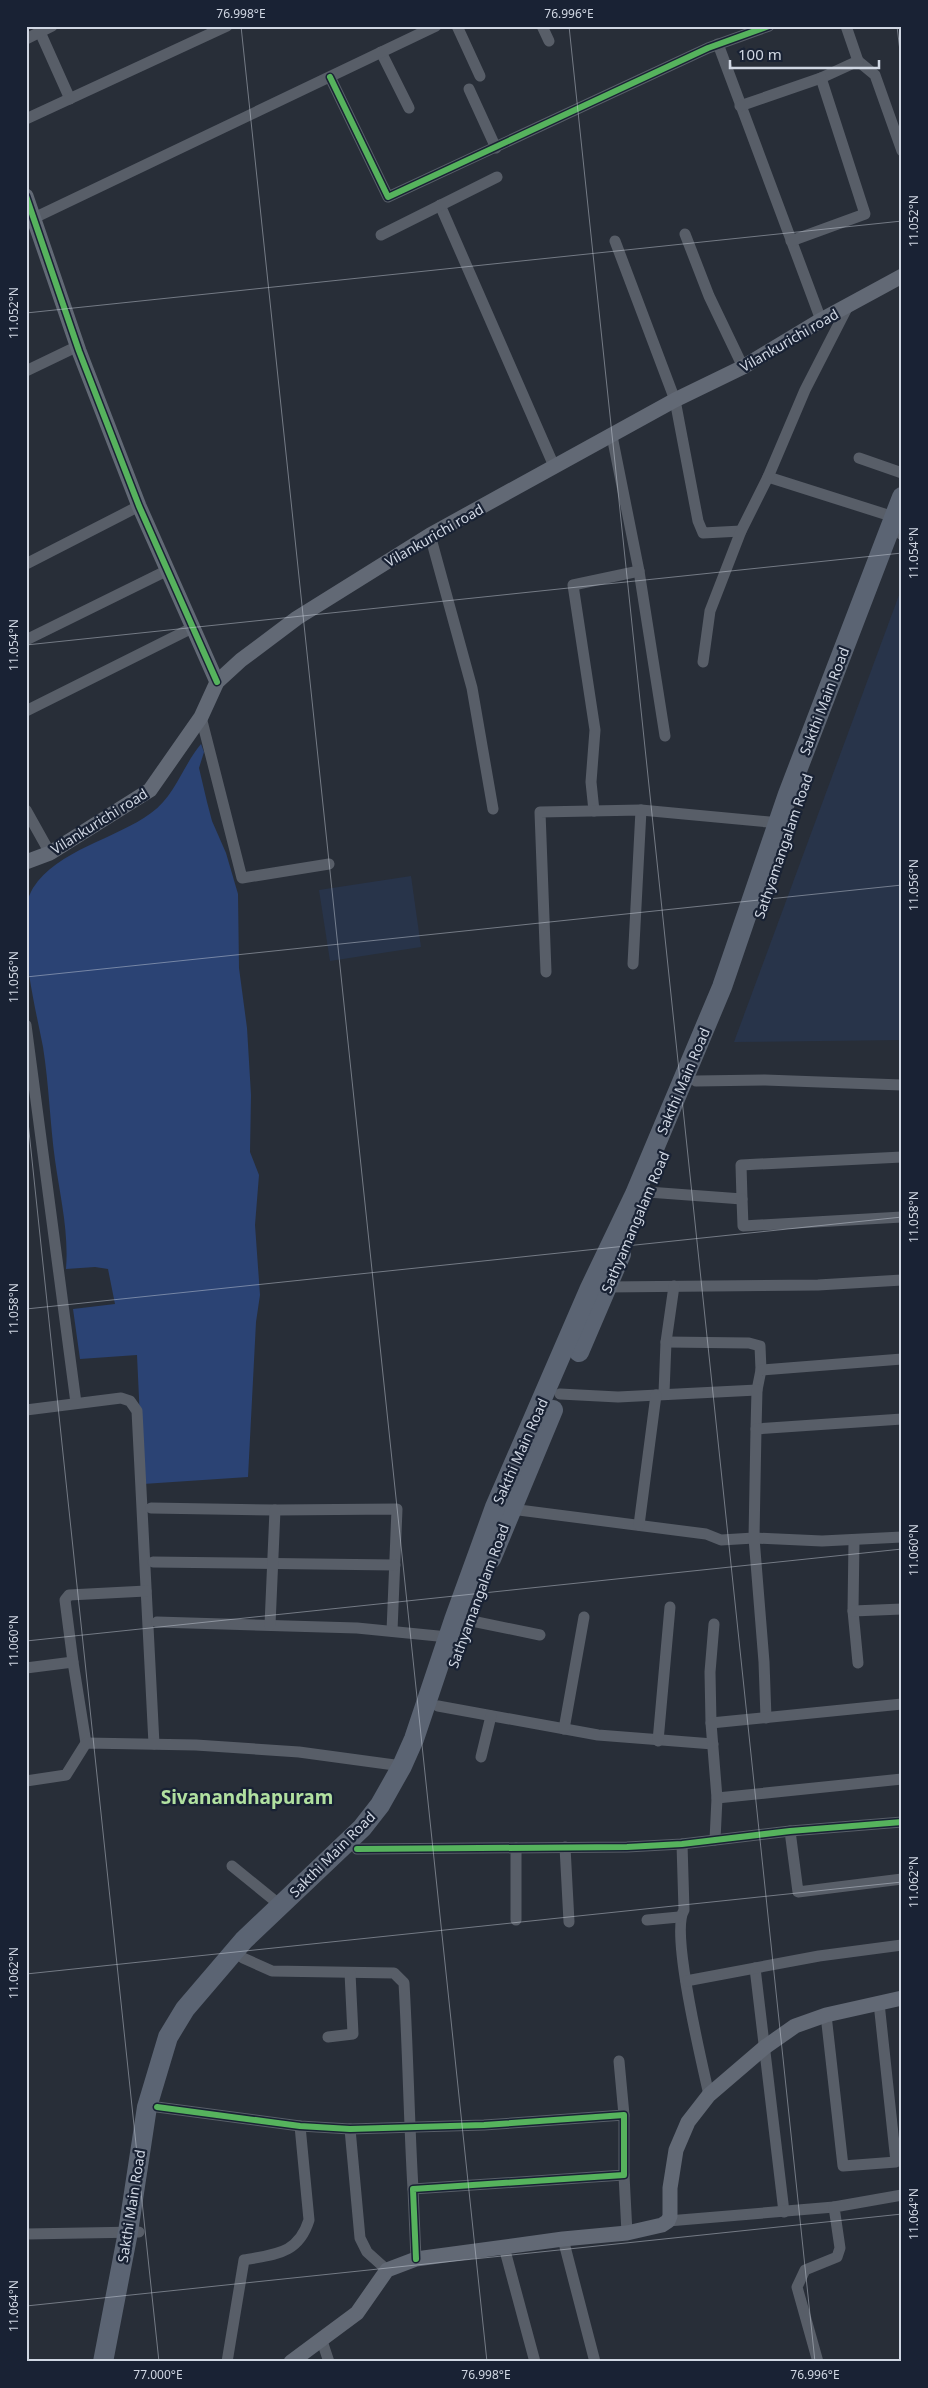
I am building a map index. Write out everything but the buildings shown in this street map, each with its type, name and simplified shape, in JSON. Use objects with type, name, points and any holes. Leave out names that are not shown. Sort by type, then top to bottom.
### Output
[{"type":"highway","name":"Sakthi Main Road","points":[[103,2362],[133,2232],[147,2107],[168,2037],[185,2009],[215,1972],[280,1905],[362,1828],[380,1805],[402,1766],[414,1739],[448,1637],[502,1519],[590,1288],[635,1194],[722,987],[778,823],[900,530],[902,498]]},
{"type":"highway","name":"Sathyamangalam Road","points":[[114,2362],[129,2297],[133,2232],[157,2107],[180,2040],[196,2013],[243,1958],[369,1837],[388,1812],[413,1768],[438,1706],[502,1519],[560,1394],[728,1005],[818,745],[900,530]]},
{"type":"street","points":[[52,26],[34,33],[70,99]]},
{"type":"street","points":[[26,119],[228,26]]},
{"type":"street","points":[[34,218],[436,26]]},
{"type":"street","points":[[457,26],[480,76]]},
{"type":"street","points":[[542,26],[549,41]]},
{"type":"street","points":[[330,77],[388,197],[718,44],[769,26]]},
{"type":"street","points":[[846,26],[858,61],[875,75],[902,151]]},
{"type":"street","points":[[718,44],[821,320]]},
{"type":"street","points":[[381,52],[409,108]]},
{"type":"street","points":[[740,106],[821,78],[858,61]]},
{"type":"street","points":[[790,241],[865,214],[821,78]]},
{"type":"street","points":[[469,89],[496,148]]},
{"type":"street","points":[[381,235],[497,176]]},
{"type":"street","points":[[26,196],[78,346],[139,506],[217,682]]},
{"type":"street","points":[[440,205],[554,466]]},
{"type":"street","points":[[685,234],[709,296],[743,367]]},
{"type":"street","points":[[615,241],[675,400],[698,521],[703,533],[741,531]]},
{"type":"street","name":"Vilankurichi road","points":[[26,862],[50,853],[150,790],[201,717],[217,682],[240,660],[298,618],[430,535],[675,400],[743,367],[821,320],[902,276]]},
{"type":"street","points":[[703,662],[710,610],[741,531],[768,477],[805,390],[848,306]]},
{"type":"street","points":[[26,371],[78,346]]},
{"type":"street","points":[[612,436],[639,571],[665,736]]},
{"type":"street","points":[[860,458],[902,473]]},
{"type":"street","points":[[768,477],[900,530]]},
{"type":"street","points":[[26,564],[139,506]]},
{"type":"street","points":[[430,535],[472,688],[493,809]]},
{"type":"street","points":[[26,640],[168,570]]},
{"type":"street","points":[[594,811],[591,782],[595,730],[573,586],[639,571]]},
{"type":"street","points":[[26,711],[194,627]]},
{"type":"street","points":[[201,717],[242,878],[329,864]]},
{"type":"street","points":[[26,810],[50,853]]},
{"type":"street","points":[[546,972],[540,812],[641,810],[778,823]]},
{"type":"street","points":[[633,964],[641,810]]},
{"type":"street","points":[[26,1024],[76,1403]]},
{"type":"street","points":[[696,1081],[765,1080],[902,1085]]},
{"type":"street","points":[[902,1157],[741,1165],[742,1226],[902,1217]]},
{"type":"street","points":[[648,1192],[742,1199]]},
{"type":"street","points":[[606,1287],[818,1285],[902,1280]]},
{"type":"street","points":[[639,1525],[660,1394],[674,1286]]},
{"type":"street","points":[[666,1342],[749,1343],[760,1346],[761,1370],[756,1429],[754,1538],[764,1662],[766,1718]]},
{"type":"street","points":[[761,1370],[902,1360]]},
{"type":"street","points":[[560,1394],[618,1397],[758,1390]]},
{"type":"street","points":[[26,1410],[121,1398],[130,1401],[137,1411],[154,1744]]},
{"type":"street","points":[[756,1429],[902,1419]]},
{"type":"street","points":[[151,1508],[398,1509],[392,1631]]},
{"type":"street","points":[[270,1626],[275,1510]]},
{"type":"street","points":[[502,1519],[639,1525],[706,1534],[721,1540],[754,1538],[822,1541],[902,1538]]},
{"type":"street","points":[[854,1540],[853,1611],[858,1663]]},
{"type":"street","points":[[153,1562],[395,1565]]},
{"type":"street","points":[[26,1781],[66,1776],[86,1743],[65,1600],[70,1595],[146,1591]]},
{"type":"street","points":[[658,1741],[670,1607]]},
{"type":"street","points":[[853,1611],[902,1609]]},
{"type":"street","points":[[564,1729],[584,1617]]},
{"type":"street","points":[[467,1620],[540,1635]]},
{"type":"street","points":[[157,1622],[357,1628],[448,1637]]},
{"type":"street","points":[[714,1624],[710,1672],[711,1723],[717,1798],[715,1840]]},
{"type":"street","points":[[26,1668],[73,1662]]},
{"type":"street","points":[[711,1723],[902,1704]]},
{"type":"street","points":[[438,1706],[598,1735],[713,1744]]},
{"type":"street","points":[[481,1757],[491,1716]]},
{"type":"street","points":[[86,1743],[154,1744],[299,1752],[402,1766]]},
{"type":"street","points":[[717,1798],[902,1779]]},
{"type":"street","points":[[357,1849],[682,1844],[790,1831],[902,1822]]},
{"type":"street","points":[[790,1831],[798,1892],[902,1879]]},
{"type":"street","points":[[682,1844],[684,1910],[679,1917],[686,1981],[709,2095]]},
{"type":"street","points":[[565,1847],[569,1922]]},
{"type":"street","points":[[516,1848],[516,1920]]},
{"type":"street","points":[[232,1866],[280,1905]]},
{"type":"street","points":[[647,1920],[679,1917]]},
{"type":"street","points":[[686,1981],[819,1956],[902,1946]]},
{"type":"street","points":[[243,1958],[272,1970],[394,1974],[404,1983],[411,2100],[410,2127],[416,2259]]},
{"type":"street","points":[[755,1968],[784,2212]]},
{"type":"street","points":[[328,2037],[353,2034],[350,1973]]},
{"type":"street","points":[[668,2221],[670,2216],[670,2188],[676,2150],[688,2122],[709,2095],[765,2047],[796,2026],[826,2015],[902,1998]]},
{"type":"street","points":[[826,2015],[842,2166],[896,2162],[879,2003]]},
{"type":"street","points":[[619,2061],[624,2115],[624,2175],[627,2233]]},
{"type":"street","points":[[157,2107],[300,2126],[350,2129],[484,2125],[624,2115]]},
{"type":"street","points":[[227,2362],[244,2260],[288,2251],[306,2229],[309,2220],[300,2126]]},
{"type":"street","points":[[350,2129],[360,2238],[367,2252],[387,2270]]},
{"type":"street","points":[[413,2189],[624,2175]]},
{"type":"street","points":[[292,2362],[357,2313],[387,2270],[416,2259],[563,2238],[627,2233],[662,2225],[668,2221],[834,2207],[902,2194]]},
{"type":"street","points":[[818,2362],[797,2287],[805,2270],[837,2257],[840,2248],[834,2207]]},
{"type":"street","points":[[26,2234],[133,2232]]},
{"type":"street","points":[[563,2238],[595,2362]]},
{"type":"street","points":[[504,2247],[535,2362]]},
{"type":"street","points":[[322,2341],[329,2362]]},
{"type":"shaded area","points":[[902,587],[902,1040],[734,1042]]},
{"type":"shaded area","points":[[201,744],[204,752],[199,768],[207,802],[212,821],[226,853],[238,894],[239,968],[247,1028],[251,1095],[250,1152],[259,1175],[255,1225],[260,1295],[256,1322],[248,1477],[143,1484],[137,1355],[80,1359],[73,1309],[115,1304],[108,1269],[95,1267],[66,1269],[65,1228],[53,1146],[45,1061],[28,966],[25,921],[27,903],[33,888],[44,875],[72,854],[137,822],[151,813],[172,790]]},
{"type":"shaded area","points":[[411,876],[421,947],[330,961],[319,890]]},
{"type":"cycle path","points":[[330,77],[388,197],[708,48],[769,26]]},
{"type":"cycle path","points":[[26,196],[79,351],[139,506],[217,682]]},
{"type":"cycle path","points":[[357,1849],[627,1847],[682,1844],[790,1831],[902,1822]]},
{"type":"cycle path","points":[[157,2107],[300,2126],[350,2129],[484,2125],[624,2115],[624,2175],[413,2189],[416,2259]]},
{"type":"district","name":"Sivanandhapuram","points":[[247,1797]]}]
